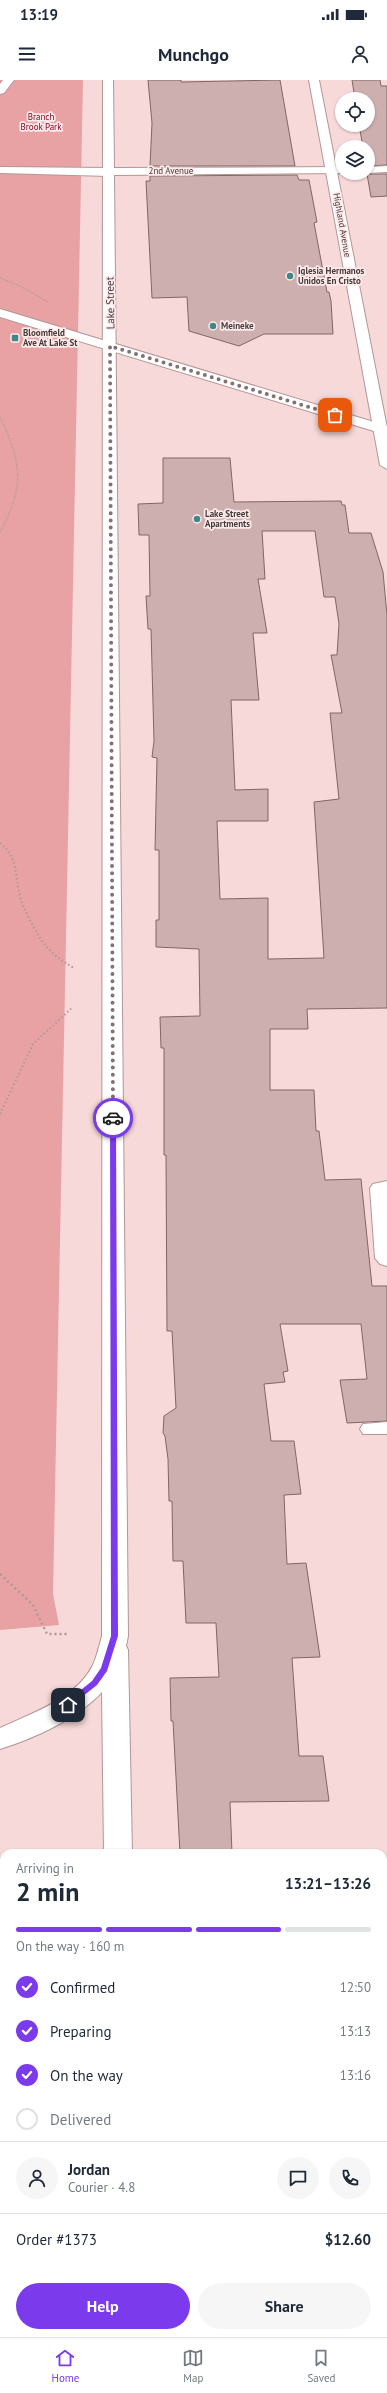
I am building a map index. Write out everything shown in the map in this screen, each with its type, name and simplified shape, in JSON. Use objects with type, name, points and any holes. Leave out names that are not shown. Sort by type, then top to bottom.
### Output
[{"type":"street","points":[[0,91],[9,80]]},
{"type":"street","name":"Lake Street","points":[[0,1739],[68,1705],[83,1694],[105,1669],[115,1636],[108,80]]},
{"type":"street","name":"Highland Avenue","points":[[314,80],[335,162]]},
{"type":"street","points":[[375,170],[387,169]]},
{"type":"street","name":"2nd Avenue","points":[[0,170],[109,172],[335,170]]},
{"type":"street","name":"Highland Avenue","points":[[339,180],[383,430],[387,465]]},
{"type":"street","points":[[0,313],[383,430]]},
{"type":"street","points":[[115,1636],[118,1849]]},
{"type":"lane","points":[[387,1186],[379,1188],[384,1258],[387,1260]]},
{"type":"path","points":[[0,278],[49,302]]},
{"type":"path","points":[[0,417],[12,446],[19,484],[11,510],[0,532]]},
{"type":"path","points":[[0,843],[8,847],[18,869],[20,898],[38,940],[55,958],[74,968]]},
{"type":"path","points":[[0,1114],[33,1044],[73,1007]]},
{"type":"path","points":[[0,1574],[34,1605],[47,1634],[68,1634]]},
{"type":"green space","name":"Branch Brook Park","points":[[0,80],[83,80],[53,1594],[59,1625],[0,1630]]},
{"type":"building","points":[[148,80],[181,80],[181,82],[280,80],[295,166],[150,166],[152,123]]},
{"type":"building","points":[[352,80],[380,80],[381,86],[387,86],[387,165],[375,166],[375,140],[362,140],[360,132],[375,132],[375,92],[354,92]]},
{"type":"building","points":[[375,174],[387,174],[387,196],[371,197],[368,180],[375,180]]},
{"type":"building","points":[[297,175],[299,180],[309,180],[317,222],[314,223],[327,292],[329,292],[331,301],[333,334],[264,334],[239,346],[189,331],[187,297],[152,298],[146,181],[150,181],[150,176]]},
{"type":"building","points":[[163,458],[230,458],[234,502],[341,501],[342,505],[345,505],[349,533],[371,533],[383,572],[387,615],[387,1008],[307,1009],[308,1029],[270,1029],[270,1090],[314,1090],[316,1131],[319,1131],[325,1180],[361,1179],[372,1286],[387,1286],[387,1421],[347,1423],[340,1380],[367,1379],[361,1324],[280,1324],[288,1371],[283,1372],[285,1382],[264,1384],[271,1441],[294,1441],[301,1494],[284,1495],[287,1564],[306,1563],[320,1657],[292,1658],[299,1756],[323,1756],[329,1801],[230,1802],[232,1849],[180,1849],[173,1721],[171,1721],[170,1678],[219,1677],[216,1623],[186,1623],[183,1561],[173,1561],[172,1501],[169,1501],[168,1459],[165,1436],[163,1433],[164,1416],[176,1408],[172,1331],[167,1331],[164,1048],[161,1048],[160,1017],[200,1016],[199,949],[156,947],[156,920],[159,920],[159,850],[155,850],[157,758],[152,757],[154,741],[151,629],[148,629],[146,596],[150,596],[149,535],[139,535],[138,504],[163,503]],"holes":[[[262,531],[315,531],[324,597],[335,597],[339,624],[337,655],[331,655],[342,713],[330,713],[339,799],[314,802],[324,958],[268,959],[268,898],[220,899],[217,821],[268,821],[268,789],[235,790],[231,700],[259,700],[253,633],[267,633],[258,579],[265,579]]]},
{"type":"way so far","points":[[113,1118],[110,346],[335,415]]},
{"type":"place","name":"Iglesia Hermanos Unidos En Cristo","points":[[290,276]]},
{"type":"place","name":"Meineke","points":[[213,326]]},
{"type":"place","name":"Bloomfield Ave At Lake St","points":[[15,338]]},
{"type":"place","name":"Lake Street Apartments","points":[[197,519]]},
{"type":"route","points":[[68,1705],[95,1683],[105,1669],[115,1636],[113,1118]]}]
